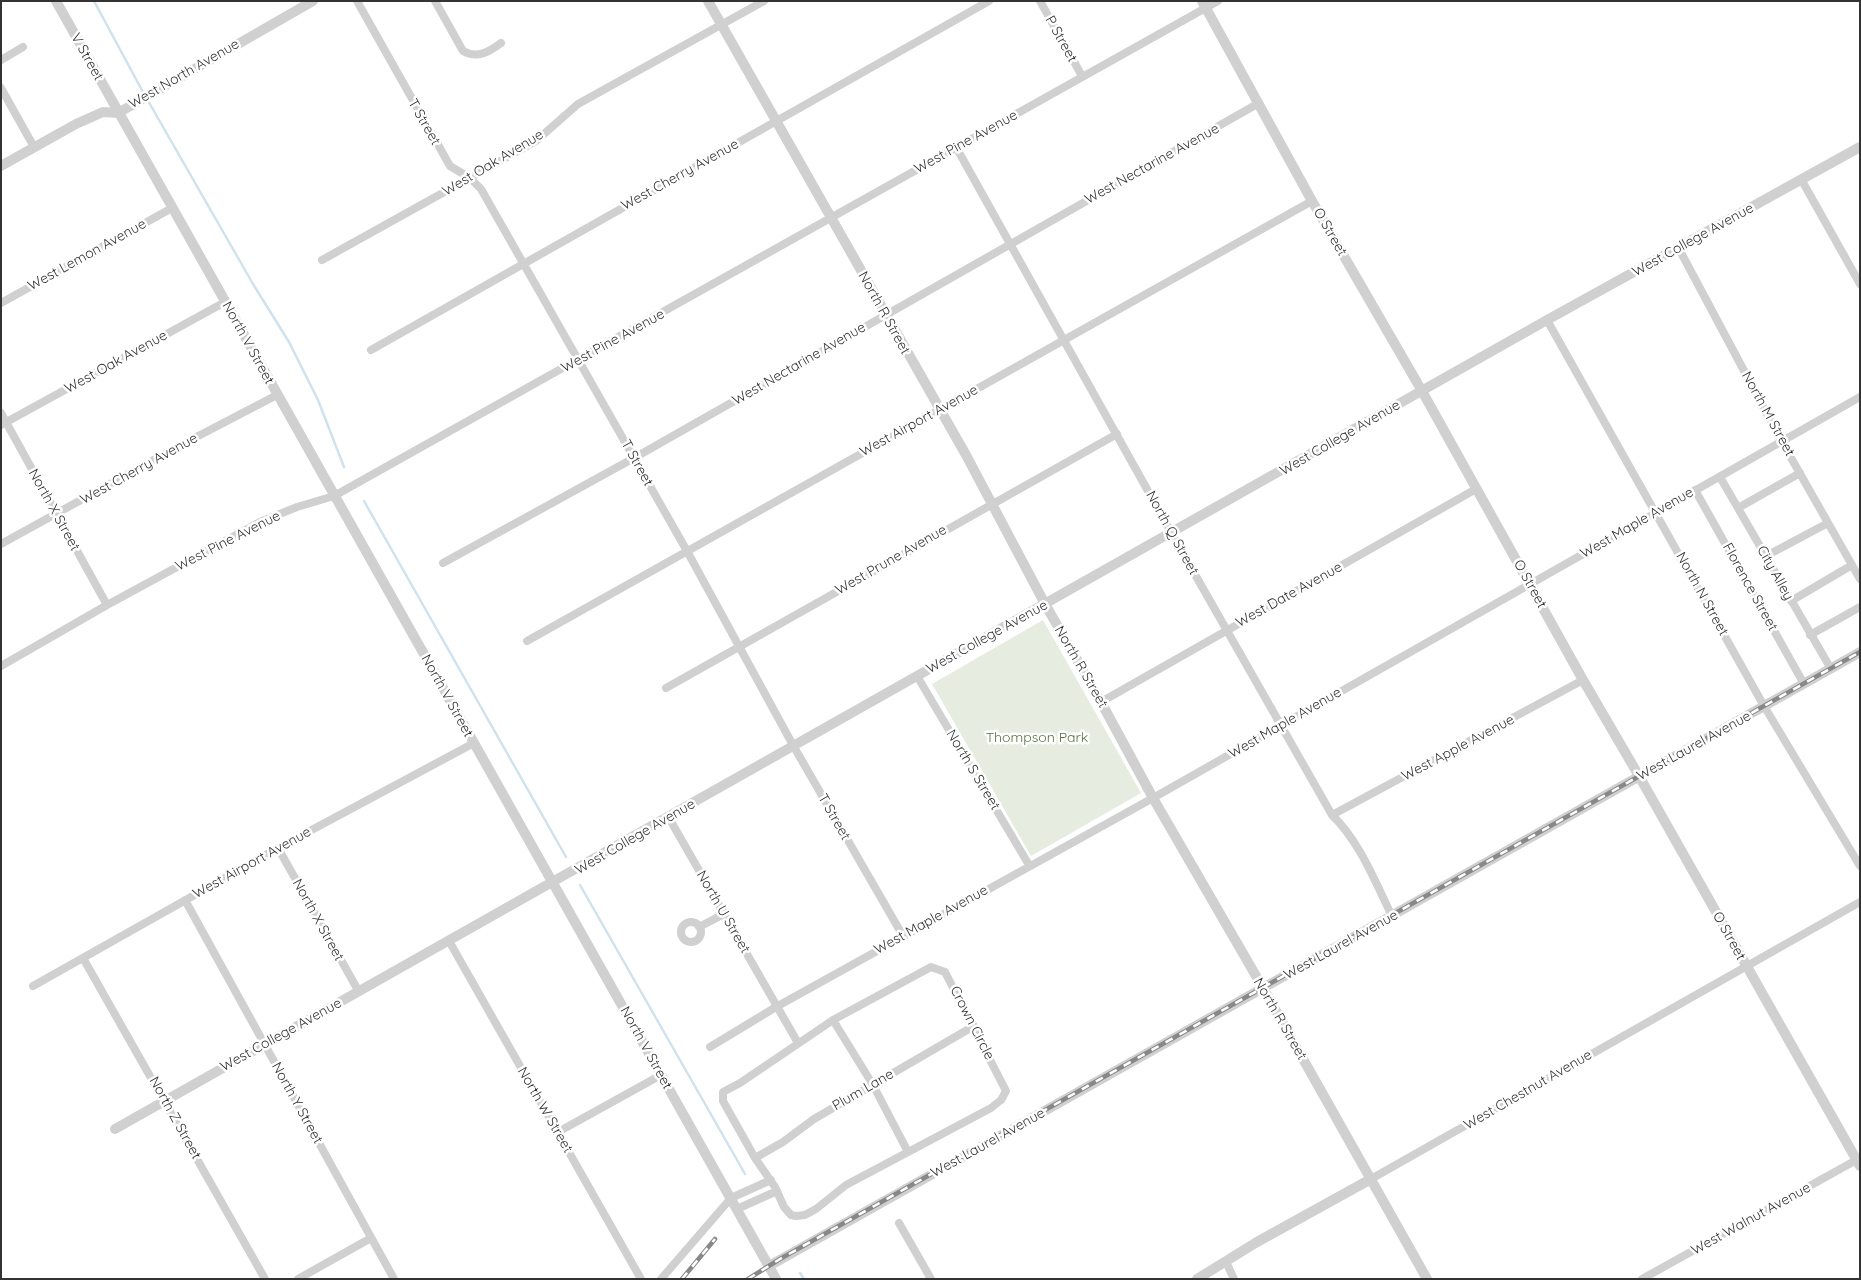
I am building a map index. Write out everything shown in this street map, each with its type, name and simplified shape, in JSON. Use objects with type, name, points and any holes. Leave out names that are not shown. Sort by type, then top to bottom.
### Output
[{"type":"street","name":"V Street","points":[[56,1],[118,112]]},
{"type":"street","name":"West North Avenue","points":[[1,166],[103,112],[118,112],[130,106],[313,1]]},
{"type":"street","name":"T Street","points":[[357,1],[450,166],[470,178],[481,189],[687,551],[794,747],[903,936]]},
{"type":"street","points":[[435,1],[463,51],[470,55],[476,55],[486,52],[501,43]]},
{"type":"street","name":"North R Street","points":[[708,1],[992,503],[1045,604],[1101,702],[1152,798],[1263,988],[1427,1279]]},
{"type":"street","name":"West Oak Avenue","points":[[322,260],[536,140],[578,104],[764,1]]},
{"type":"street","name":"West Cherry Avenue","points":[[371,350],[989,1]]},
{"type":"street","name":"P Street","points":[[1040,1],[1082,76]]},
{"type":"street","name":"West Pine Avenue","points":[[1,666],[260,522],[334,496],[579,360],[1204,5],[1218,1]]},
{"type":"street","name":"O Street","points":[[1204,5],[1312,201],[1531,584],[1583,680],[1640,776],[1746,966],[1859,1162]]},
{"type":"street","points":[[1,60],[23,47]]},
{"type":"street","points":[[1,88],[34,147]]},
{"type":"street","name":"West Nectarine Avenue","points":[[443,563],[634,458],[1259,103]]},
{"type":"street","name":"North V Street","points":[[118,112],[776,1279]]},
{"type":"street","name":"North Q Street","points":[[956,147],[1172,534],[1332,815],[1344,826],[1392,916]]},
{"type":"street","name":"West College Avenue","points":[[115,1129],[1172,534],[1547,320],[1860,147]]},
{"type":"street","points":[[1801,179],[1860,284]]},
{"type":"street","name":"West Airport Avenue","points":[[527,641],[1312,201]]},
{"type":"street","name":"West Lemon Avenue","points":[[1,303],[172,208]]},
{"type":"street","name":"North M Street","points":[[1678,248],[1782,442],[1860,579]]},
{"type":"street","name":"West Oak Avenue","points":[[4,424],[225,302]]},
{"type":"street","name":"North N Street","points":[[1547,320],[1764,706],[1860,866]]},
{"type":"street","name":"West Cherry Avenue","points":[[1,544],[179,446],[278,395]]},
{"type":"street","name":"West Maple Avenue","points":[[710,1047],[776,1007],[1152,798],[1860,397]]},
{"type":"street","name":"North X Street","points":[[1,413],[4,424],[107,606]]},
{"type":"street","name":"West Prune Avenue","points":[[666,688],[1116,434]]},
{"type":"street","points":[[1738,508],[1800,473]]},
{"type":"street","name":"City Alley","points":[[1720,477],[1831,669]]},
{"type":"street","name":"West Date Avenue","points":[[1101,702],[1476,489]]},
{"type":"street","name":"Florence Street","points":[[1695,490],[1804,684]]},
{"type":"street","points":[[1766,556],[1828,523]]},
{"type":"street","points":[[1791,601],[1852,565]]},
{"type":"street","points":[[1810,635],[1860,607]]},
{"type":"street","name":"West Laurel Avenue","points":[[769,1266],[1860,652]]},
{"type":"street","name":"North S Street","points":[[917,676],[1030,865]]},
{"type":"street","name":"West Apple Avenue","points":[[1332,815],[1583,680]]},
{"type":"street","name":"West Airport Avenue","points":[[33,986],[278,848],[474,743]]},
{"type":"street","name":"North U Street","points":[[669,818],[798,1043]]},
{"type":"street","name":"North X Street","points":[[278,848],[359,992]]},
{"type":"street","name":"North Y Street","points":[[185,900],[394,1279]]},
{"type":"street","name":"West Chestnut Avenue","points":[[1197,1279],[1248,1248],[1860,902]]},
{"type":"street","points":[[700,927],[724,914]]},
{"type":"street","name":"North W Street","points":[[449,941],[641,1279]]},
{"type":"street","name":"North Z Street","points":[[83,958],[265,1279]]},
{"type":"street","name":"Crown Circle","points":[[931,967],[946,972],[1006,1091],[1001,1100],[990,1108],[846,1185],[816,1209],[805,1215],[791,1215],[784,1207],[771,1180],[755,1158],[723,1101],[723,1092],[740,1083],[798,1043],[833,1020],[931,967]]},
{"type":"street","points":[[833,1020],[873,1085],[908,1152]]},
{"type":"street","name":"Plum Lane","points":[[755,1158],[783,1142],[814,1119],[974,1026]]},
{"type":"street","points":[[558,1132],[661,1075]]},
{"type":"street","name":"West Walnut Avenue","points":[[1642,1279],[1859,1162]]},
{"type":"street","points":[[661,1279],[731,1198],[771,1180]]},
{"type":"street","points":[[737,1209],[777,1191]]},
{"type":"street","points":[[900,1223],[931,1279]]},
{"type":"street","points":[[298,1279],[371,1238]]},
{"type":"street","points":[[1226,1262],[1234,1279]]},
{"type":"green space","name":"Thompson Park","points":[[1043,620],[1141,793],[1031,856],[932,684]]},
{"type":"waterway","points":[[94,1],[144,94]]},
{"type":"waterway","points":[[147,99],[253,284],[289,342],[318,400],[344,467]]},
{"type":"waterway","points":[[364,501],[566,857]]},
{"type":"waterway","points":[[580,885],[745,1174]]},
{"type":"waterway","points":[[800,1273],[804,1279]]},
{"type":"railway","points":[[748,1279],[780,1259],[1860,652]]},
{"type":"railway","points":[[682,1279],[715,1239]]}]
